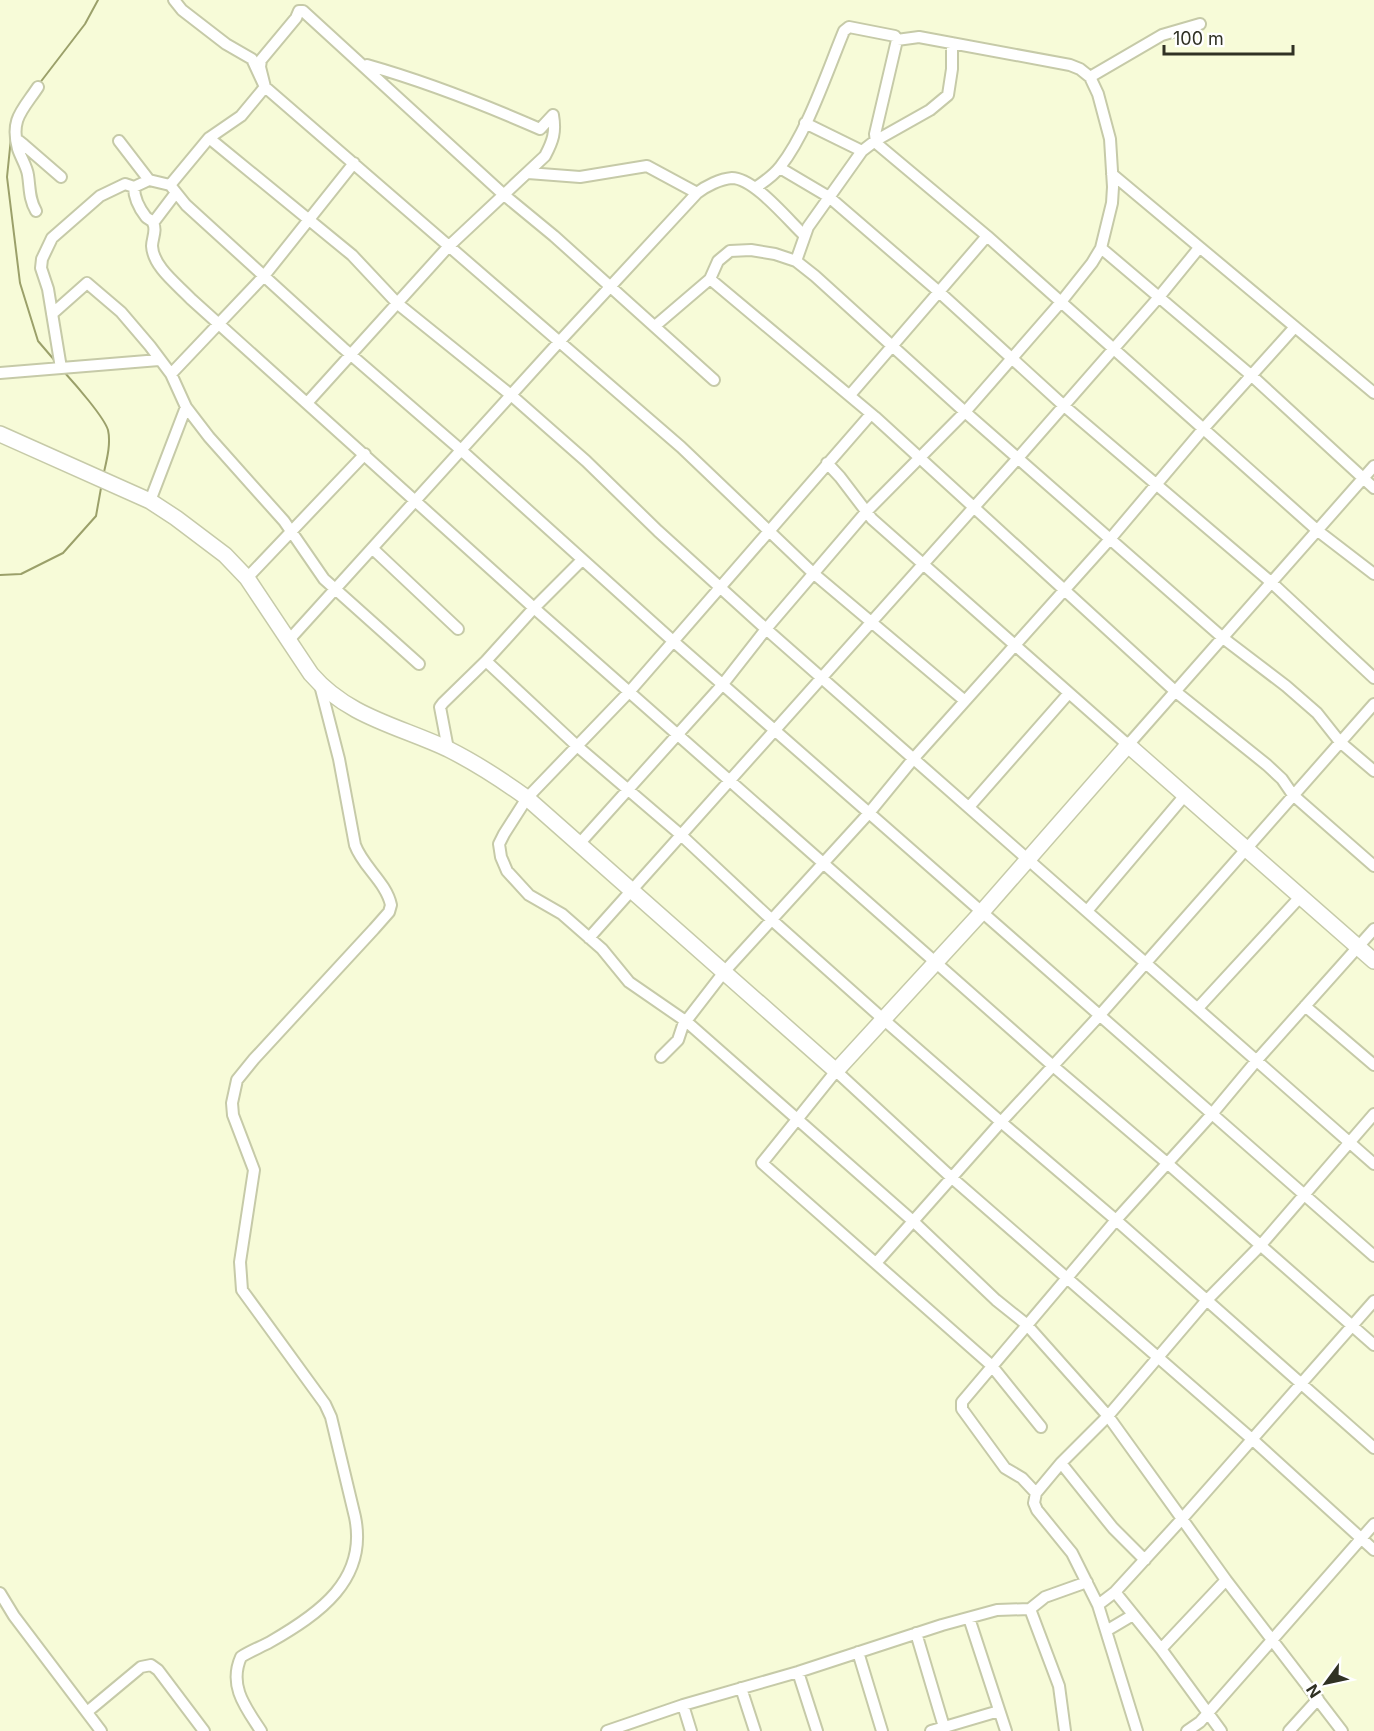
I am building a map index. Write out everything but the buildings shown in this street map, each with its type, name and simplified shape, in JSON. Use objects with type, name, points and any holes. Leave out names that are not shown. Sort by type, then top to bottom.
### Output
[{"type":"street","points":[[174,0],[182,10],[226,45],[252,59],[265,87],[681,447],[813,573],[965,701]]},
{"type":"street","points":[[265,87],[260,67],[261,60],[296,18],[299,11],[303,11],[503,194],[554,236],[714,380]]},
{"type":"street","points":[[1090,77],[1162,35],[1200,24]]},
{"type":"street","points":[[755,188],[780,168],[805,123],[845,30],[849,27],[895,36],[897,40]]},
{"type":"street","points":[[580,843],[723,684],[766,629],[866,512],[965,412],[1082,278],[1101,248],[1112,203],[1110,139],[1098,94],[1090,77],[1070,65],[919,37],[897,40]]},
{"type":"street","points":[[897,40],[875,141],[987,236],[1318,531],[1374,574]]},
{"type":"street","points":[[796,261],[804,235],[862,151],[875,141],[930,110],[948,95],[952,69],[952,43]]},
{"type":"street","points":[[307,403],[352,356],[448,247],[545,156],[553,141],[555,129],[553,115],[540,129],[456,93],[411,77],[363,64]]},
{"type":"street","points":[[36,211],[30,200],[28,173],[14,129],[16,121],[38,87]]},
{"type":"street","points":[[265,87],[241,116],[209,138],[173,189],[153,223],[154,256],[164,271],[191,299],[534,608],[1053,1066],[1374,1345]]},
{"type":"street","points":[[805,123],[862,151]]},
{"type":"street","points":[[209,138],[309,218],[352,255],[398,304],[511,395],[586,461],[658,531],[766,629],[1374,1164]]},
{"type":"street","points":[[119,141],[149,180],[173,189],[352,356],[461,450],[981,913],[1374,1256]]},
{"type":"street","points":[[17,142],[24,145],[61,177]]},
{"type":"street","points":[[171,374],[264,276],[354,163]]},
{"type":"street","points":[[528,173],[580,177],[647,166],[697,193]]},
{"type":"street","points":[[780,168],[829,197],[938,291],[1063,405],[1272,583],[1374,678]]},
{"type":"street","points":[[1112,174],[1374,393]]},
{"type":"street","points":[[289,640],[697,193],[719,181],[732,178],[744,181],[755,188],[804,235]]},
{"type":"street","points":[[61,368],[48,289],[41,264],[52,238],[100,196],[117,186],[125,184],[134,187],[149,180]]},
{"type":"street","points":[[134,187],[135,199],[139,207],[153,223]]},
{"type":"street","points":[[850,395],[987,236]]},
{"type":"street","points":[[1101,248],[1252,376],[1374,488]]},
{"type":"street","points":[[589,938],[1018,458],[1199,248]]},
{"type":"street","points":[[655,326],[710,279],[718,261],[730,251],[751,250],[775,254],[796,261],[836,294],[965,412],[1111,538],[1223,639],[1286,686],[1317,713],[1340,742],[1374,771]]},
{"type":"street","points":[[710,279],[850,395],[1176,692],[1267,765],[1282,779],[1293,795],[1374,866]]},
{"type":"street","points":[[52,314],[83,285],[90,283],[121,312],[171,374],[186,407],[209,437],[257,489],[292,532],[324,579],[419,664]]},
{"type":"street","points":[[661,1057],[678,1040],[683,1025],[724,972],[773,921],[869,813],[914,758],[1111,538],[1204,428],[1294,328]]},
{"type":"street","points":[[0,373],[159,360]]},
{"type":"street","points":[[150,501],[186,407]]},
{"type":"street","points":[[871,414],[630,691],[528,798],[499,844],[501,857],[507,871],[529,895],[562,914],[602,949],[629,982],[687,1022],[914,1222],[996,1300],[1026,1324],[1108,1416],[1181,1520],[1342,1731]]},
{"type":"street","points":[[0,434],[150,501],[176,518],[225,555],[247,578],[321,685],[350,707],[382,724],[448,749],[528,798],[836,1071],[952,1178],[1252,1440],[1374,1550]]},
{"type":"street","points":[[247,578],[365,454]]},
{"type":"street","points":[[827,463],[866,512],[922,564],[1374,961]]},
{"type":"street","points":[[1041,1427],[991,1365],[762,1162],[836,1071],[981,913],[1374,466]]},
{"type":"street","points":[[373,549],[458,629]]},
{"type":"street","points":[[448,749],[440,707],[445,699],[486,662],[534,608],[582,560]]},
{"type":"street","points":[[486,662],[577,747],[681,835],[883,1019],[1116,1220],[1374,1448]]},
{"type":"street","points":[[261,1731],[237,1690],[236,1676],[241,1658],[320,1610],[345,1582],[357,1548],[357,1524],[331,1417],[325,1404],[242,1290],[240,1262],[254,1170],[233,1115],[231,1103],[237,1080],[375,929],[389,912],[391,905],[383,887],[358,853],[355,845],[339,759],[321,685]]},
{"type":"street","points":[[969,807],[1069,693]]},
{"type":"street","points":[[876,1263],[1099,1016],[1144,962],[1374,704]]},
{"type":"street","points":[[1087,911],[1186,794]]},
{"type":"street","points":[[1198,1008],[1301,896]]},
{"type":"street","points":[[1036,1493],[1022,1478],[1005,1468],[961,1405],[991,1365],[1116,1220],[1374,929]]},
{"type":"street","points":[[1305,1006],[1374,1065]]},
{"type":"street","points":[[1137,1731],[1098,1605],[1072,1553],[1037,1510],[1034,1503],[1036,1493],[1061,1463],[1108,1416],[1206,1301],[1260,1246],[1374,1114]]},
{"type":"street","points":[[1098,1605],[1115,1592],[1181,1520],[1374,1301]]},
{"type":"street","points":[[1061,1463],[1113,1528],[1144,1560]]},
{"type":"street","points":[[1191,1730],[1374,1524]]},
{"type":"street","points":[[1161,1649],[1226,1580]]},
{"type":"street","points":[[607,1731],[628,1728],[682,1705],[916,1633],[997,1610],[1030,1609],[1045,1597],[1087,1582]]},
{"type":"street","points":[[1115,1592],[1161,1649],[1221,1731]]},
{"type":"street","points":[[0,1593],[14,1616],[101,1731]]},
{"type":"street","points":[[1030,1609],[1059,1686],[1065,1731]]},
{"type":"street","points":[[1106,1631],[1133,1615]]},
{"type":"street","points":[[969,1618],[1006,1731]]},
{"type":"street","points":[[916,1633],[944,1727]]},
{"type":"street","points":[[858,1652],[882,1731]]},
{"type":"street","points":[[87,1712],[141,1667],[151,1665],[158,1670],[204,1731]]},
{"type":"street","points":[[798,1671],[817,1731]]},
{"type":"street","points":[[741,1688],[755,1731]]},
{"type":"street","points":[[1289,1731],[1318,1699]]},
{"type":"street","points":[[682,1705],[691,1731]]},
{"type":"street","points":[[931,1731],[999,1711]]},
{"type":"waterway","points":[[39,84],[85,24],[98,0]]},
{"type":"waterway","points":[[11,138],[7,177],[20,283],[38,341],[56,362]]},
{"type":"waterway","points":[[65,373],[95,409],[108,430],[109,446],[104,472]]},
{"type":"waterway","points":[[0,575],[21,574],[63,553],[96,516],[101,488]]}]
